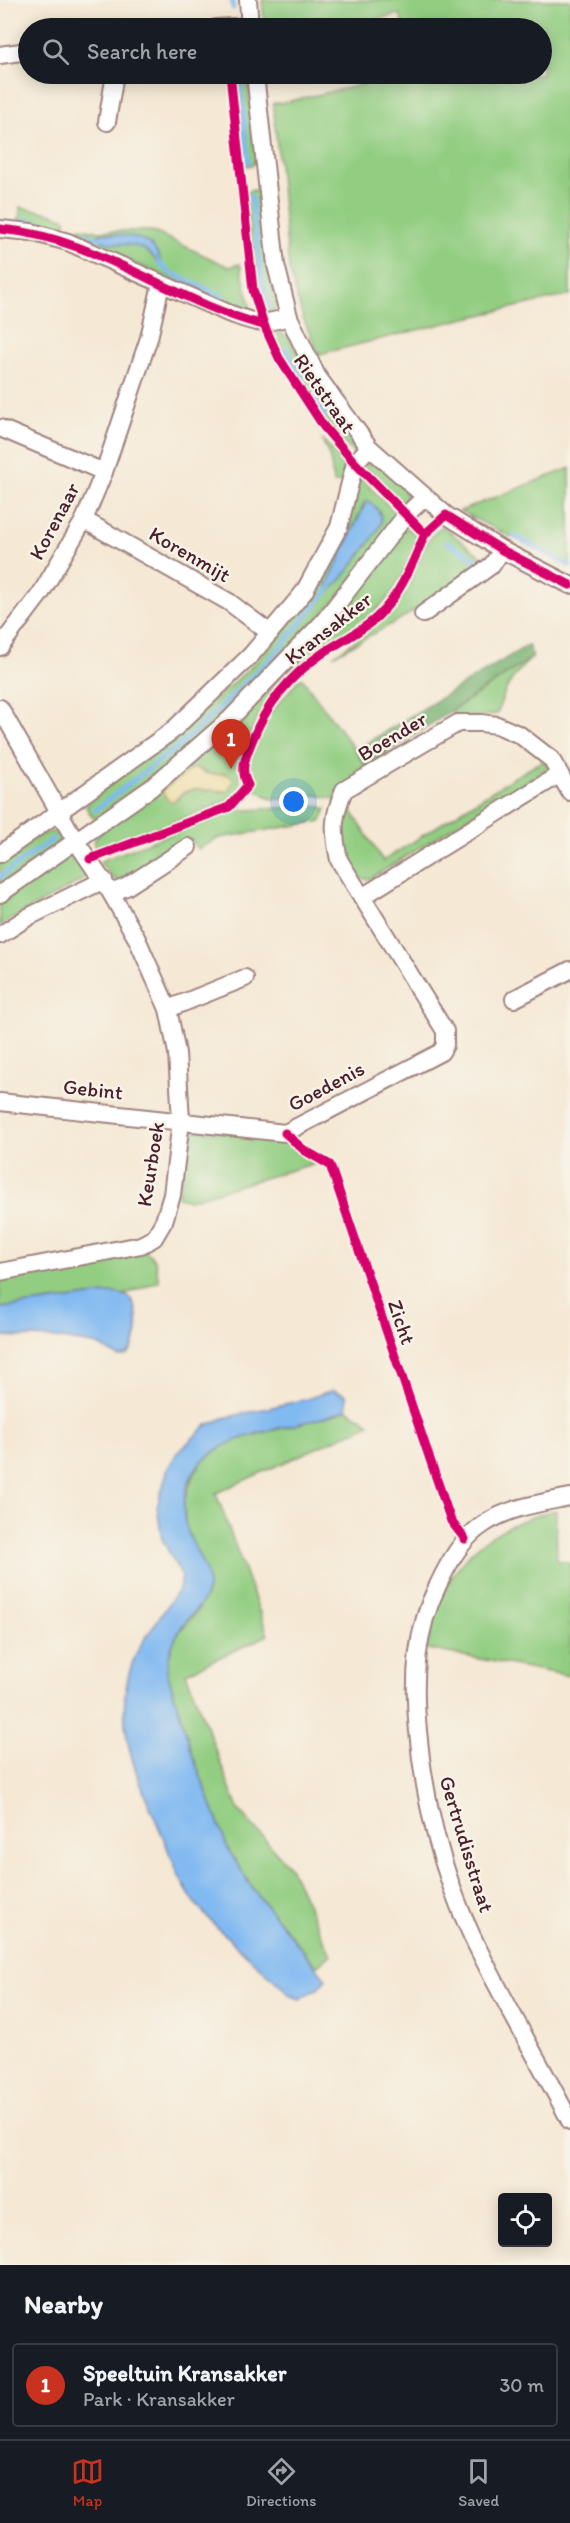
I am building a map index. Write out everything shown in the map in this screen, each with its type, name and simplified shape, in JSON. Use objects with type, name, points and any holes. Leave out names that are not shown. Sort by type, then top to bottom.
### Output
[{"type":"street","points":[[248,0],[249,18]]},
{"type":"street","points":[[0,55],[18,52]]},
{"type":"street","points":[[108,122],[114,84]]},
{"type":"street","name":"Rietstraat","points":[[256,84],[276,265],[289,317],[317,376],[369,447],[446,515],[502,550],[570,585]]},
{"type":"street","points":[[0,229],[30,232],[68,242],[253,322],[264,324],[289,317]]},
{"type":"street","name":"Korenaar","points":[[0,647],[41,593],[84,520],[104,472],[148,338],[161,284]]},
{"type":"street","name":"Korenaar","points":[[0,428],[104,472]]},
{"type":"street","name":"Kransakker","points":[[0,854],[172,731],[251,656],[304,592],[339,527],[356,464],[369,447]]},
{"type":"street","name":"Kransakker","points":[[0,894],[151,788],[231,719],[324,621],[406,515],[425,497]]},
{"type":"street","name":"Korenmijt","points":[[84,520],[229,602],[270,633]]},
{"type":"street","points":[[423,614],[492,565],[502,550]]},
{"type":"street","name":"Keurboek","points":[[0,708],[75,840],[107,887],[137,939],[168,1009],[177,1053],[181,1121],[172,1195],[164,1221],[154,1238],[141,1245],[0,1272]]},
{"type":"street","name":"Boender","points":[[445,1045],[445,1031],[339,860],[333,829],[337,808],[344,790],[458,723],[497,724],[520,735],[551,759],[570,792]]},
{"type":"street","points":[[363,897],[560,774]]},
{"type":"street","points":[[0,935],[28,916],[107,887],[126,887],[188,847]]},
{"type":"street","points":[[514,999],[570,970]]},
{"type":"street","points":[[168,1009],[245,978]]},
{"type":"street","name":"Goedenis","points":[[181,1121],[285,1133],[441,1052],[445,1045]]},
{"type":"street","name":"Gebint","points":[[0,1102],[181,1121]]},
{"type":"street","name":"Gertrudisstraat","points":[[570,1497],[510,1511],[483,1524],[465,1539],[445,1570],[430,1601],[418,1638],[415,1677],[421,1768],[436,1835],[454,1893],[472,1935],[570,2121]]},
{"type":"green space","points":[[262,0],[570,0],[570,295],[319,354],[303,318],[289,269],[273,103],[365,84],[552,84],[552,18],[401,18],[400,14],[381,18],[264,18]]},
{"type":"green space","points":[[234,84],[248,84],[256,160],[253,165],[242,166]]},
{"type":"green space","points":[[254,190],[259,194],[268,264],[277,304],[273,312],[266,316],[252,254],[245,192]]},
{"type":"green space","points":[[20,207],[66,219],[64,234],[19,224]]},
{"type":"green space","points":[[80,228],[97,231],[152,231],[229,267],[240,264],[252,314],[78,239]]},
{"type":"green space","points":[[280,332],[289,338],[331,409],[356,441],[355,455],[320,413],[300,383],[274,335]]},
{"type":"green space","points":[[322,439],[346,465],[344,481],[334,483],[330,459]]},
{"type":"green space","points":[[374,460],[403,487],[407,500],[404,507],[364,466]]},
{"type":"green space","points":[[570,468],[570,567],[460,511]]},
{"type":"green space","points":[[358,475],[399,517],[344,590],[279,663],[172,763],[98,818],[93,818],[86,807],[91,799],[201,712],[238,679],[272,644],[302,608],[327,569],[345,529]],"holes":[[[364,503],[380,512],[379,521],[369,541],[327,587]]]},
{"type":"green space","points":[[442,526],[486,560],[432,601],[333,656],[371,628],[396,604],[408,587],[429,540]]},
{"type":"green space","points":[[406,527],[418,537],[402,577],[378,609],[356,627],[297,667],[283,680],[265,704],[242,757],[240,786],[229,801],[101,850],[95,848],[94,843],[98,833],[224,734],[293,666],[360,588]],"holes":[[[194,767],[212,775],[225,773],[222,792],[192,790],[181,795],[177,800],[163,792]]]},
{"type":"green space","points":[[528,645],[533,657],[366,767],[355,750]]},
{"type":"green space","points":[[533,657],[510,682],[497,714],[456,719],[452,711]]},
{"type":"green space","points":[[301,677],[367,766],[334,799],[316,795],[272,799],[256,790],[248,777],[250,755],[268,716]]},
{"type":"green space","points":[[543,761],[549,767],[370,879],[358,876],[348,864],[341,835],[343,820],[349,807],[383,861]]},
{"type":"green space","points":[[319,806],[326,809],[321,821],[219,838],[198,849],[191,839],[121,881],[115,880],[100,863],[229,811]]},
{"type":"green space","points":[[54,831],[60,838],[59,843],[0,887],[0,864],[39,835]]},
{"type":"green space","points":[[70,852],[74,852],[88,870],[84,879],[0,926],[0,901]]},
{"type":"green space","points":[[196,1130],[285,1138],[295,1149],[319,1162],[189,1200],[178,1197],[188,1136]]},
{"type":"green space","points":[[146,1251],[155,1260],[159,1281],[124,1295],[113,1293],[0,1308],[0,1276],[126,1257]]},
{"type":"green space","points":[[347,1409],[370,1424],[216,1493],[268,1635],[186,1673],[238,1809],[291,1869],[331,1955],[316,1966],[252,1888],[228,1849],[194,1759],[167,1672],[168,1657],[176,1636],[200,1607],[206,1573],[185,1529],[184,1502],[193,1475],[203,1461],[227,1442],[336,1414]]},
{"type":"green space","points":[[556,1510],[557,1560],[570,1563],[570,1676],[427,1649],[433,1621],[442,1596],[453,1575],[467,1557],[484,1541],[504,1528]]},
{"type":"sand","points":[[194,767],[207,774],[225,774],[234,779],[228,791],[195,789],[183,792],[173,802],[168,800],[162,791]]},
{"type":"water","points":[[102,233],[131,236],[147,242],[159,256],[162,266],[139,247],[107,243],[95,238]]},
{"type":"water","points":[[367,500],[379,512],[381,523],[373,538],[329,592],[327,587],[330,579]]},
{"type":"water","points":[[113,1293],[129,1297],[136,1312],[136,1336],[127,1355],[119,1357],[98,1345],[57,1338],[0,1336],[0,1308]]},
{"type":"water","points":[[333,1390],[346,1395],[347,1409],[323,1418],[243,1438],[219,1449],[200,1464],[188,1485],[184,1515],[185,1524],[206,1571],[208,1588],[202,1602],[185,1622],[175,1639],[167,1672],[194,1759],[228,1849],[252,1888],[326,1979],[319,1988],[300,1999],[291,1996],[221,1931],[199,1908],[188,1892],[138,1776],[126,1732],[124,1709],[126,1687],[132,1664],[142,1643],[180,1586],[182,1577],[162,1539],[157,1507],[168,1468],[177,1453],[207,1425],[224,1418],[307,1399]]},
{"type":"waterway","points":[[232,0],[233,8]]},
{"type":"waterway","points":[[240,84],[248,162]]},
{"type":"waterway","points":[[251,196],[261,274],[269,307]]},
{"type":"waterway","points":[[23,220],[62,229]]},
{"type":"waterway","points":[[81,234],[100,239]]},
{"type":"waterway","points":[[159,263],[169,272],[223,297]]},
{"type":"waterway","points":[[286,348],[307,388],[327,415]]},
{"type":"waterway","points":[[514,536],[570,566]]},
{"type":"waterway","points":[[447,542],[475,559]]},
{"type":"waterway","points":[[95,810],[185,741],[273,656],[331,587]]},
{"type":"waterway","points":[[0,877],[53,839]]},
{"type":"cycle path","points":[[231,84],[253,290],[264,325],[279,358],[324,427],[355,463],[425,534],[446,515],[502,550],[570,585]]},
{"type":"cycle path","points":[[0,229],[35,234],[69,244],[230,315],[264,325]]},
{"type":"cycle path","points":[[90,859],[229,807],[248,785],[244,774],[246,758],[258,727],[272,703],[300,671],[377,617],[393,599],[425,534]]},
{"type":"cycle path","name":"Zicht","points":[[285,1133],[304,1150],[330,1165],[451,1521],[465,1539]]},
{"type":"place","name":"Speeltuin Kransakker","points":[[231,769]]}]
